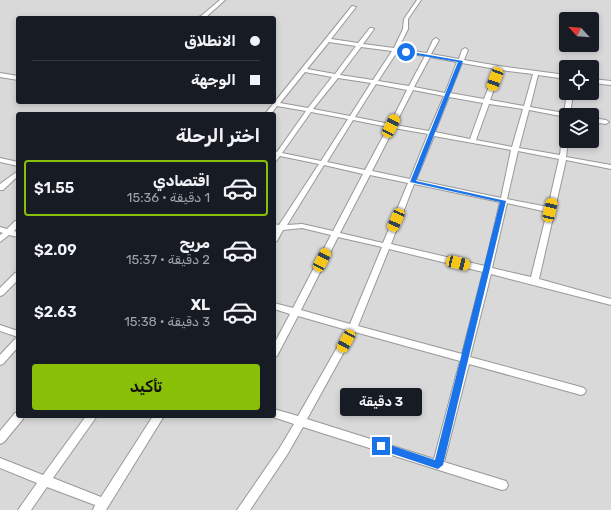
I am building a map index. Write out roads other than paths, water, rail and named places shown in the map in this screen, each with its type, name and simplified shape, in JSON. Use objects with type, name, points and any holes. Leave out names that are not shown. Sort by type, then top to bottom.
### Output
[{"type":"street","points":[[204,16],[223,0]]},
{"type":"street","points":[[277,227],[323,162],[375,82],[404,35],[409,13],[419,0]]},
{"type":"street","points":[[270,112],[354,7]]},
{"type":"street","points":[[276,155],[372,29]]},
{"type":"street","points":[[328,40],[428,55],[499,68],[559,76]]},
{"type":"street","points":[[276,349],[436,40]]},
{"type":"street","points":[[243,510],[284,452],[353,328],[465,50]]},
{"type":"street","points":[[472,141],[499,68]]},
{"type":"street","points":[[304,70],[559,114]]},
{"type":"street","points":[[438,465],[488,270],[515,149],[536,73]]},
{"type":"street","points":[[0,75],[16,78]]},
{"type":"street","points":[[599,82],[611,83]]},
{"type":"street","points":[[276,104],[611,167]]},
{"type":"street","points":[[599,121],[606,122]]},
{"type":"street","points":[[534,281],[563,148]]},
{"type":"street","points":[[276,156],[323,162],[367,173],[550,210]]},
{"type":"street","points":[[0,160],[16,164]]},
{"type":"street","points":[[0,188],[16,175]]},
{"type":"street","points":[[0,239],[16,225]]},
{"type":"street","points":[[277,227],[302,226],[534,281],[611,302]]},
{"type":"street","points":[[0,230],[16,234]]},
{"type":"street","points":[[0,293],[16,277]]},
{"type":"street","points":[[276,307],[581,391]]},
{"type":"street","points":[[0,328],[16,333]]},
{"type":"street","points":[[0,361],[16,343]]},
{"type":"street","points":[[276,414],[502,485]]},
{"type":"street","points":[[0,439],[17,418]]},
{"type":"street","points":[[24,510],[91,418]]},
{"type":"street","points":[[0,463],[45,481],[101,507],[158,418]]}]
